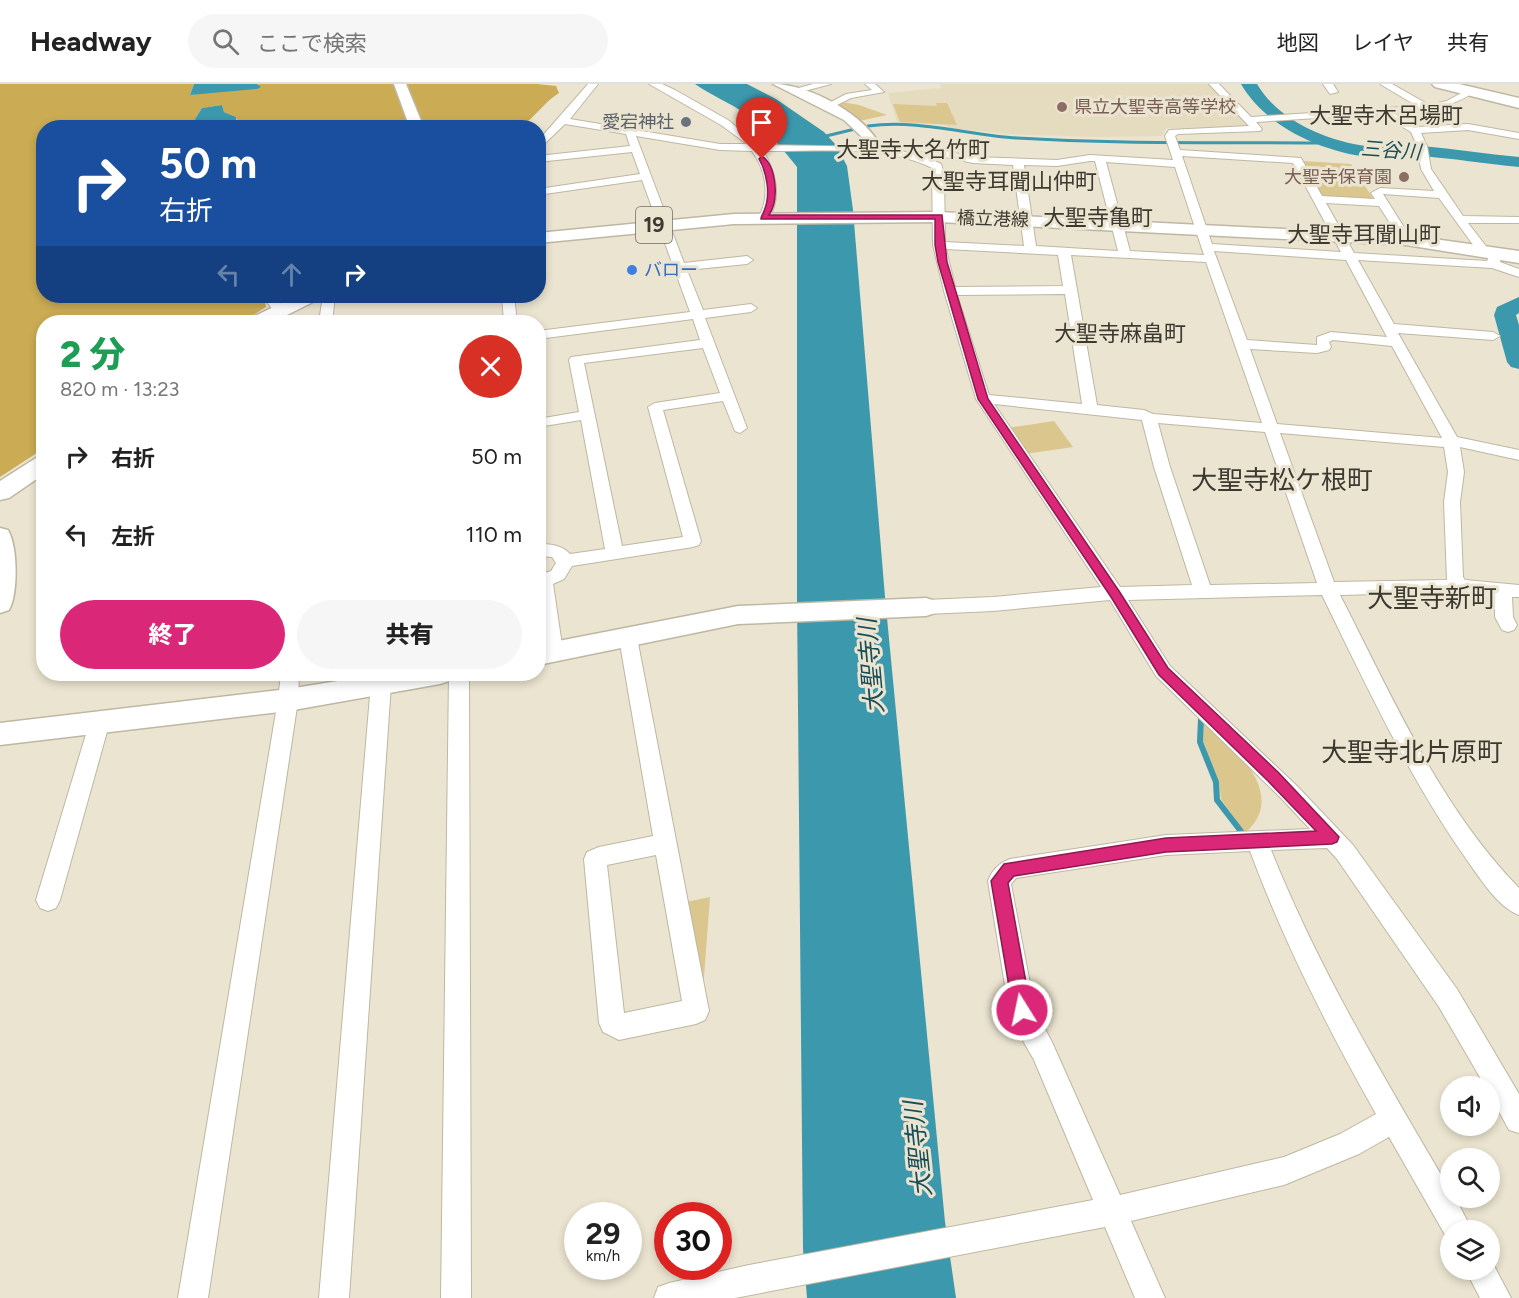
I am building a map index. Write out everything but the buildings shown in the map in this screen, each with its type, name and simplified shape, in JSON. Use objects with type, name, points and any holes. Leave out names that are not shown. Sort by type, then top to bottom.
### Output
[{"type":"highway","points":[[1440,84],[1519,103]]},
{"type":"main road","name":"橋立港線","points":[[546,237],[664,225],[767,218],[939,217],[1202,228],[1406,240],[1490,256],[1519,257]]},
{"type":"main road","points":[[264,315],[274,303]]},
{"type":"main road","points":[[0,492],[36,468]]},
{"type":"street","points":[[400,84],[414,120]]},
{"type":"street","points":[[546,139],[592,84]]},
{"type":"street","points":[[654,84],[668,89],[728,132],[760,148],[771,184],[767,218]]},
{"type":"street","points":[[779,84],[849,118],[865,130],[871,138],[868,149]]},
{"type":"street","points":[[793,91],[826,84]]},
{"type":"street","points":[[827,106],[849,96],[879,92],[870,84]]},
{"type":"street","points":[[1214,84],[1249,120],[1255,130],[1178,131],[1172,132],[1170,136],[1240,344],[1328,589],[1406,744],[1441,803],[1491,875],[1519,904]]},
{"type":"street","points":[[1384,84],[1428,108]]},
{"type":"street","points":[[1249,120],[1428,108],[1450,103],[1470,91]]},
{"type":"street","points":[[1384,112],[1415,130],[1468,127],[1519,136]]},
{"type":"street","points":[[563,121],[604,140],[635,149]]},
{"type":"street","points":[[1415,130],[1426,160],[1426,169],[1442,195],[1490,256],[1519,273]]},
{"type":"street","points":[[664,139],[666,136],[704,132]]},
{"type":"street","points":[[630,133],[740,428]]},
{"type":"street","points":[[546,157],[630,133],[720,147],[868,149],[915,157],[937,166],[939,173],[939,245],[950,291],[983,399],[1115,594],[1163,671],[1273,776],[1332,837],[1390,913],[1448,998],[1519,1120]]},
{"type":"street","points":[[915,157],[936,152],[966,159],[1057,163],[1090,158],[1179,165]]},
{"type":"street","points":[[1174,152],[1297,160],[1451,442],[1456,472],[1452,502],[1454,578],[1459,586]]},
{"type":"street","points":[[1100,159],[1125,255]]},
{"type":"street","points":[[1018,161],[1031,250]]},
{"type":"street","points":[[546,191],[646,176]]},
{"type":"street","points":[[1406,240],[1376,191],[1442,195]]},
{"type":"street","points":[[1317,199],[1383,203]]},
{"type":"street","points":[[1461,219],[1519,220]]},
{"type":"street","points":[[939,245],[1125,255],[1209,253],[1490,256]]},
{"type":"street","points":[[1064,252],[1090,409]]},
{"type":"street","points":[[680,267],[747,260]]},
{"type":"street","points":[[950,291],[1069,290]]},
{"type":"street","points":[[546,334],[751,308]]},
{"type":"street","points":[[1389,328],[1493,336]]},
{"type":"street","points":[[1240,344],[1317,349],[1324,347],[1322,340],[1325,337],[1331,336],[1396,342]]},
{"type":"street","points":[[615,554],[576,360],[708,343]]},
{"type":"street","points":[[566,561],[693,541],[655,407],[729,396]]},
{"type":"street","points":[[983,399],[1144,414],[1149,418],[1451,442],[1519,455]]},
{"type":"street","points":[[546,422],[587,415]]},
{"type":"street","points":[[1149,418],[1162,467],[1203,592]]},
{"type":"street","points":[[0,536],[4,561],[0,603]]},
{"type":"street","points":[[546,548],[554,550],[566,561],[565,567],[558,576],[546,580]]},
{"type":"street","points":[[546,654],[738,615],[993,604],[1087,594],[1459,586],[1508,595],[1504,617],[1508,626]]},
{"type":"street","points":[[628,638],[666,843],[696,1011],[619,1027],[612,1023],[595,859],[666,843]]},
{"type":"street","points":[[0,734],[100,721],[289,687],[381,684],[399,681]]},
{"type":"street","points":[[456,1298],[459,681]]},
{"type":"street","points":[[334,1298],[381,684]]},
{"type":"street","points":[[193,1298],[289,687]]},
{"type":"street","points":[[48,900],[100,721]]},
{"type":"street","points":[[1150,1298],[1043,1051],[1027,1025],[1022,1010],[999,881],[1010,869],[1138,848],[1332,837]]},
{"type":"street","points":[[1257,842],[1273,886],[1320,986],[1392,1120],[1452,1220]]},
{"type":"street","points":[[669,1298],[749,1280],[1112,1211],[1284,1171],[1349,1144],[1392,1120]]},
{"type":"street","points":[[1486,1280],[1496,1298]]},
{"type":"shaded area","points":[[0,84],[194,84],[190,95],[259,85],[257,84],[537,84],[556,86],[559,93],[529,120],[237,120],[236,117],[224,112],[222,105],[202,108],[194,120],[36,120],[36,303],[265,303],[266,307],[253,315],[36,315],[36,454],[0,477]]},
{"type":"shaded area","name":"県立大聖寺高等学校","points":[[940,84],[1209,84],[1248,127],[1166,128],[1162,136],[1094,137],[1008,134],[950,128],[944,125],[897,122],[888,93],[941,88]]},
{"type":"shaded area","points":[[842,102],[859,105],[887,115],[859,121],[832,106]]},
{"type":"shaded area","points":[[936,103],[947,103],[957,125],[900,122],[893,104],[937,106]]},
{"type":"shaded area","points":[[1302,161],[1351,164],[1374,200],[1323,197]]},
{"type":"shaded area","points":[[1054,421],[1073,447],[1025,454],[1007,428]]},
{"type":"shaded area","points":[[1204,719],[1241,757],[1259,787],[1262,803],[1257,818],[1245,833],[1221,799],[1219,782],[1203,741]]},
{"type":"shaded area","points":[[710,897],[702,1003],[686,902]]},
{"type":"water","points":[[194,84],[257,84],[261,87],[190,95]]},
{"type":"water","name":"大聖寺川","points":[[695,84],[747,84],[776,99],[824,132],[836,145],[847,166],[853,210],[885,597],[945,1222],[956,1298],[807,1298],[803,1249],[797,600],[797,167],[773,138],[752,119]]},
{"type":"water","points":[[222,105],[224,112],[236,117],[236,120],[194,120],[202,108]]},
{"type":"waterway","name":"三谷川","points":[[1249,84],[1257,97],[1284,121],[1321,139],[1340,145],[1373,152],[1419,151],[1519,162]]},
{"type":"waterway","points":[[868,126],[905,124],[1017,138],[1092,141],[1317,143],[1332,141]]},
{"type":"waterway","points":[[822,137],[855,129]]},
{"type":"waterway","name":"三谷川","points":[[1519,304],[1505,312],[1519,362]]},
{"type":"waterway","points":[[1201,719],[1200,742],[1216,782],[1217,800],[1243,834]]},
{"type":"place","name":"県立大聖寺高等学校","points":[[1062,107]]},
{"type":"place","name":"愛宕神社","points":[[686,122]]},
{"type":"place","name":"大聖寺保育園","points":[[1404,177]]},
{"type":"place","name":"バロー","points":[[632,270]]},
{"type":"district","name":"大聖寺木呂場町","points":[[1386,115]]},
{"type":"district","name":"大聖寺大名竹町","points":[[913,149]]},
{"type":"district","name":"大聖寺耳聞山仲町","points":[[1009,181]]},
{"type":"district","name":"大聖寺亀町","points":[[1098,217]]},
{"type":"district","name":"大聖寺耳聞山町","points":[[1364,234]]},
{"type":"district","name":"大聖寺麻畠町","points":[[1120,333]]},
{"type":"district","name":"大聖寺松ケ根町","points":[[1282,480]]},
{"type":"district","name":"大聖寺新町","points":[[1432,598]]},
{"type":"district","name":"大聖寺北片原町","points":[[1412,752]]},
{"type":"route","points":[[762,159],[768,169],[771,184],[769,211],[764,218],[939,217],[939,245],[942,262],[978,389],[983,399],[1115,594],[1163,671],[1273,776],[1332,837],[1166,845],[1010,869],[999,881],[1022,1010]]}]
